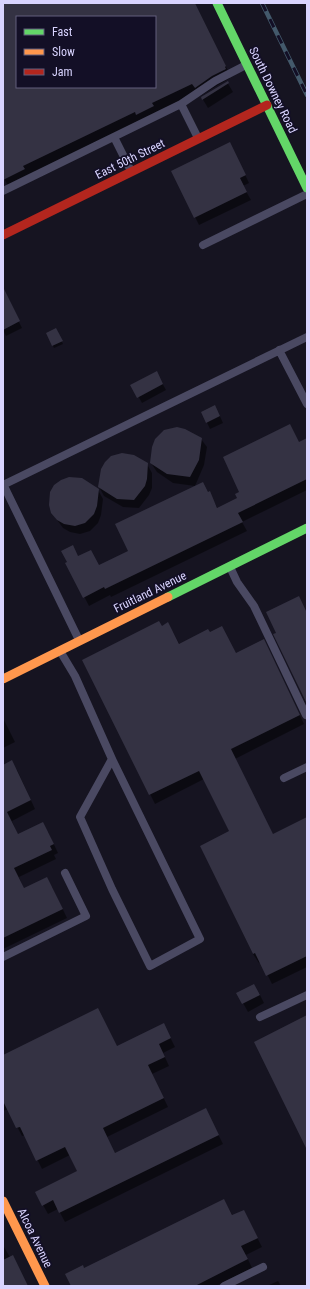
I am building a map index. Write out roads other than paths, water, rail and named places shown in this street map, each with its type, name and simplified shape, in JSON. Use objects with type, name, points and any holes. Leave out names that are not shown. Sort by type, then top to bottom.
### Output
[{"type":"street","name":"South Downey Road","points":[[217,3],[307,188]]},
{"type":"street","name":"East 50th Street","points":[[3,235],[267,105]]},
{"type":"street","name":"Fruitland Avenue","points":[[3,679],[307,528]]},
{"type":"street","name":"Alcoa Avenue","points":[[3,1201],[6,1213],[45,1286]]},
{"type":"lane","points":[[3,191],[181,104],[215,81],[247,64]]},
{"type":"lane","points":[[181,104],[198,139]]},
{"type":"lane","points":[[114,137],[131,172]]},
{"type":"lane","points":[[204,245],[307,194]]},
{"type":"lane","points":[[79,641],[3,485],[307,336]]},
{"type":"lane","points":[[279,350],[307,404]]},
{"type":"lane","points":[[229,566],[237,582],[254,606],[306,715]]},
{"type":"lane","points":[[59,650],[75,676],[112,759],[200,939],[150,966],[112,889],[80,817],[112,759]]},
{"type":"lane","points":[[284,778],[307,767]]},
{"type":"lane","points":[[3,957],[86,916],[65,873]]},
{"type":"lane","points":[[260,1017],[307,995]]},
{"type":"lane","points":[[224,1286],[263,1267]]},
{"type":"railway","points":[[262,3],[307,95]]}]
